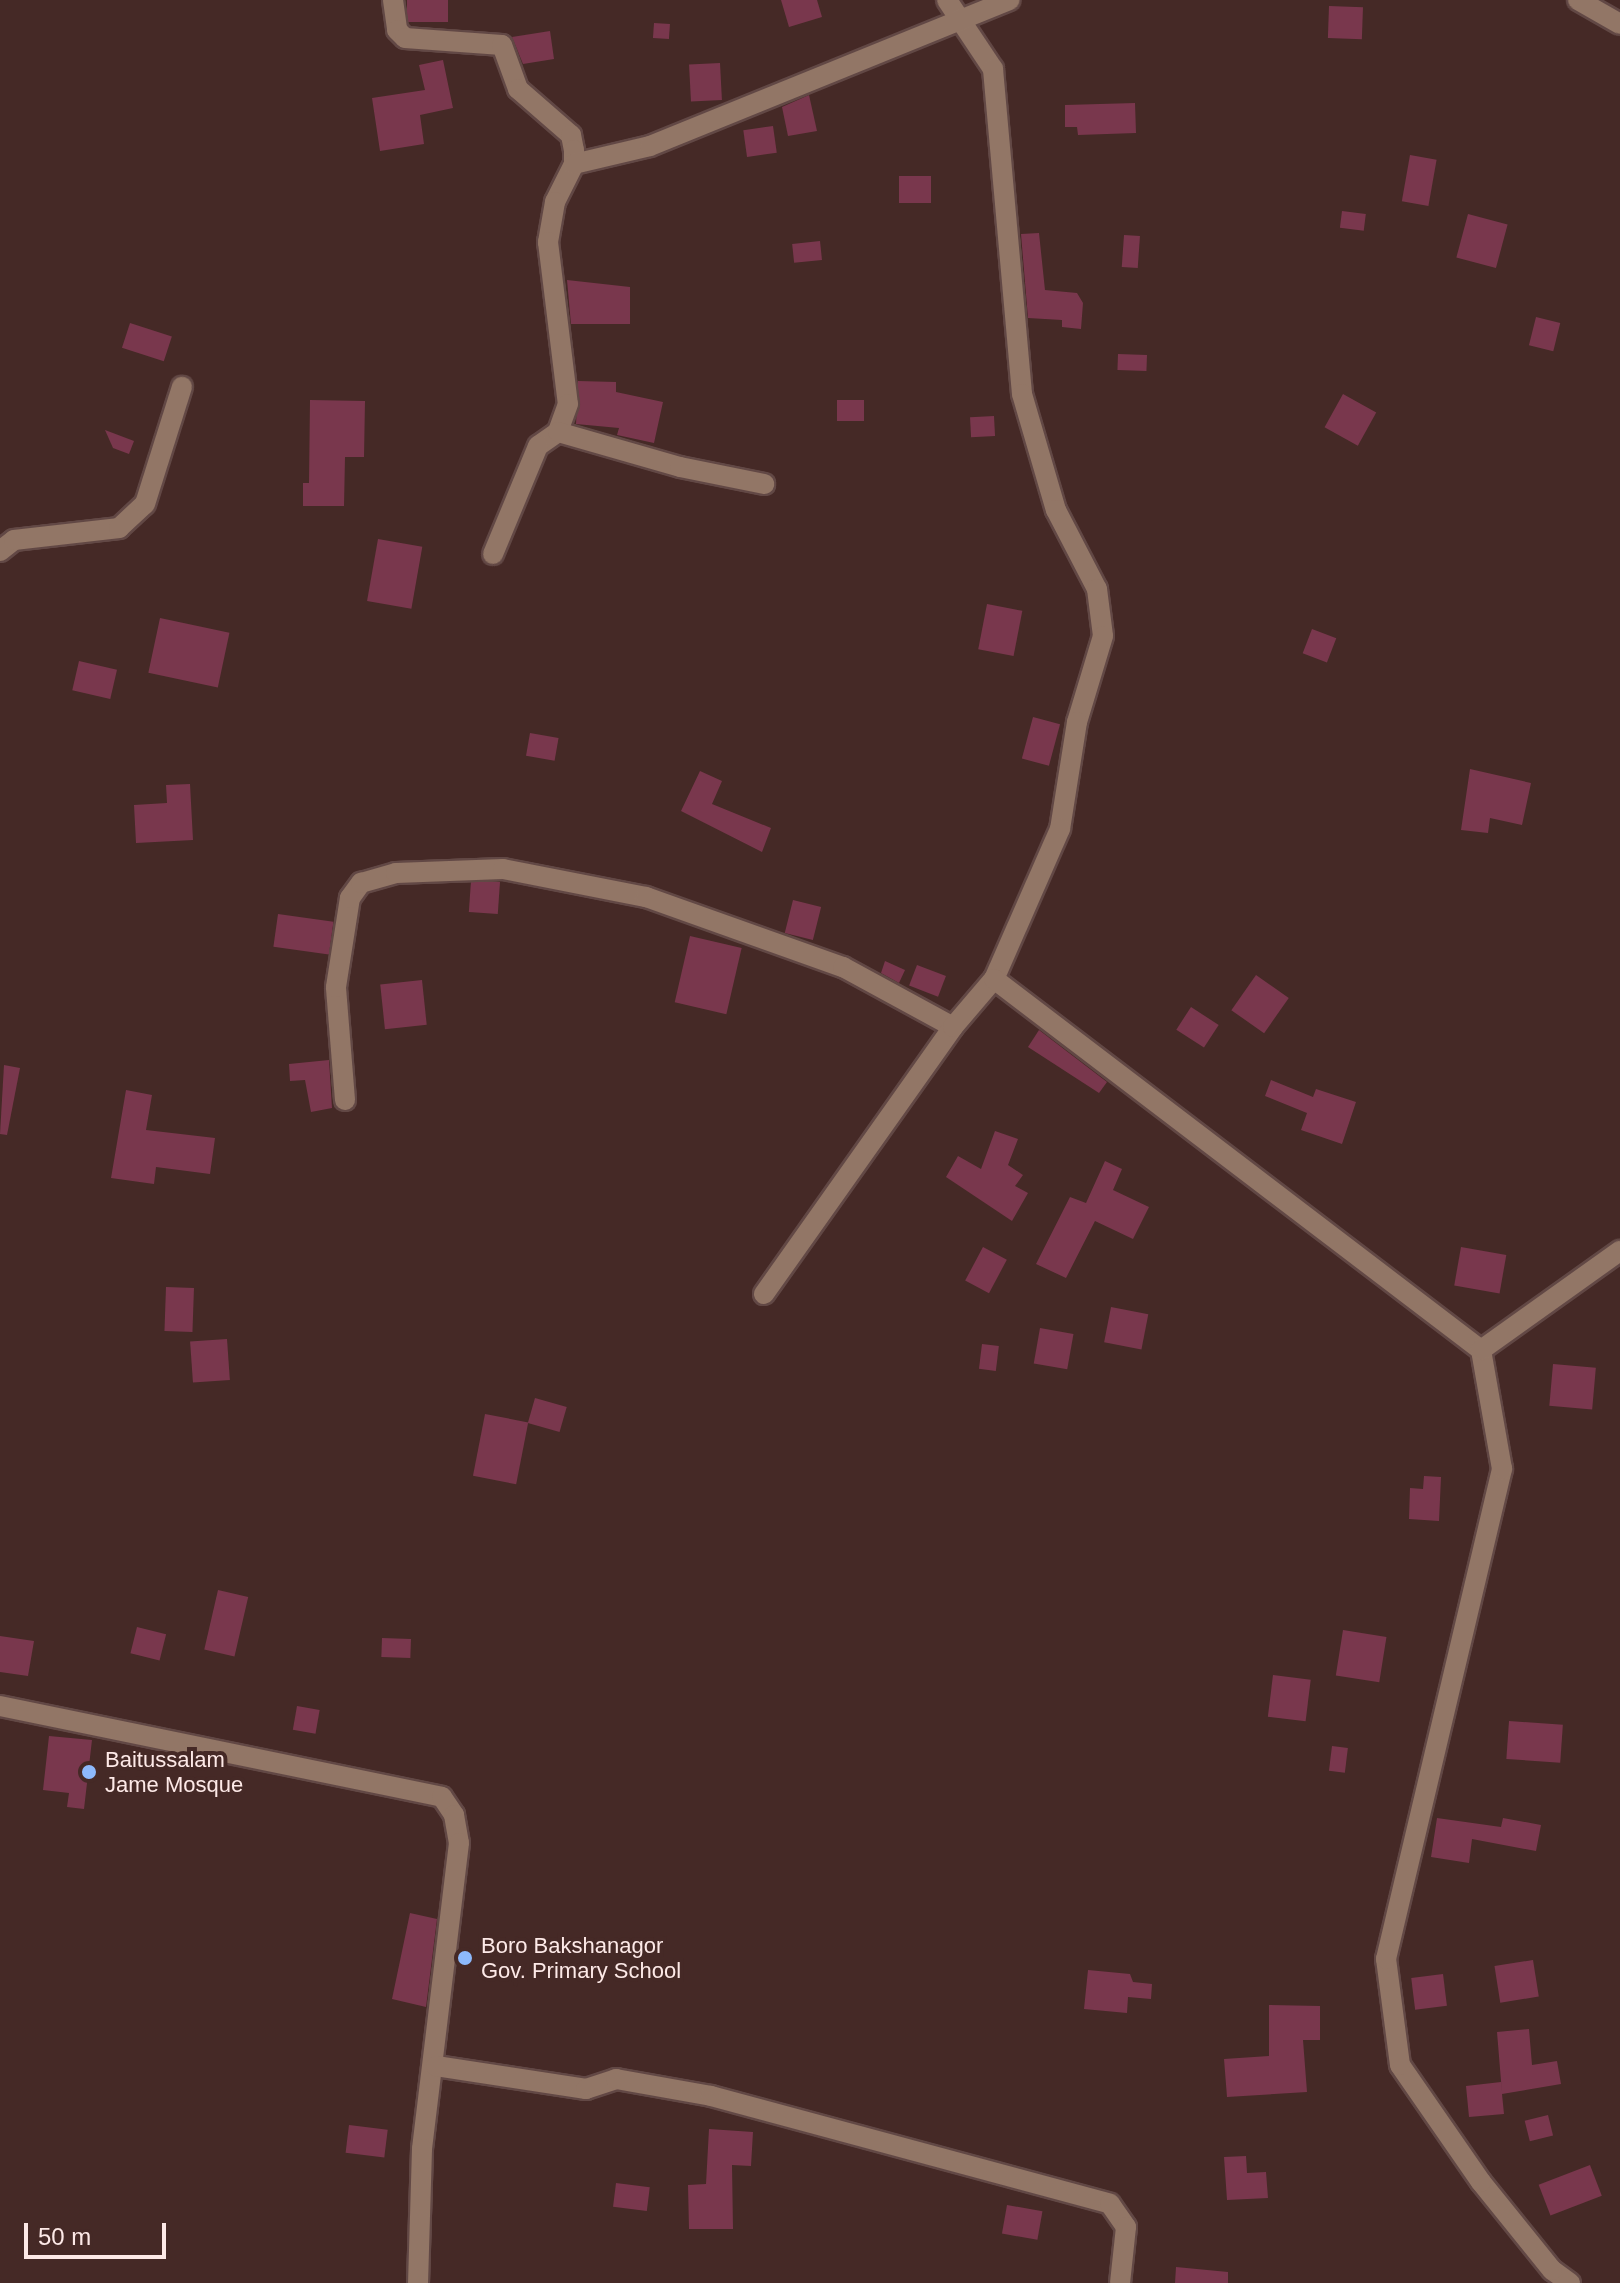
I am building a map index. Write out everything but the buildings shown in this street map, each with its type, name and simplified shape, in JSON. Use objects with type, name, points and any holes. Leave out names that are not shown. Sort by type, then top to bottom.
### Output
[{"type":"street","points":[[393,0],[397,30],[405,38],[502,45],[518,89],[571,135],[574,164],[555,202],[548,242],[568,404],[558,432],[538,446],[493,554]]},
{"type":"street","points":[[764,1294],[953,1027],[994,979],[1060,829],[1077,722],[1103,636],[1097,589],[1056,510],[1022,394],[993,69],[947,0]]},
{"type":"street","points":[[574,164],[691,131],[1010,0]]},
{"type":"street","points":[[1578,0],[1620,24]]},
{"type":"street","points":[[0,551],[14,540],[119,528],[145,504],[182,387]]},
{"type":"street","points":[[558,432],[680,467],[764,484]]},
{"type":"street","points":[[345,1100],[336,987],[350,898],[361,883],[396,873],[503,869],[646,897],[843,967],[953,1027]]},
{"type":"street","points":[[994,979],[1481,1350],[1502,1469],[1386,1959],[1400,2065],[1481,2182],[1552,2270],[1570,2283]]},
{"type":"street","points":[[1481,1350],[1620,1251]]},
{"type":"street","points":[[0,1706],[442,1797],[454,1815],[459,1843],[436,2066],[422,2149],[418,2283]]},
{"type":"street","points":[[436,2066],[586,2089],[616,2079],[711,2096],[1110,2204],[1121,2213],[1126,2227],[1120,2283]]},
{"type":"place","name":"Baitussalam Jame Mosque","points":[[89,1772]]},
{"type":"place","name":"Boro Bakshanagor Gov. Primary School","points":[[465,1958]]}]
